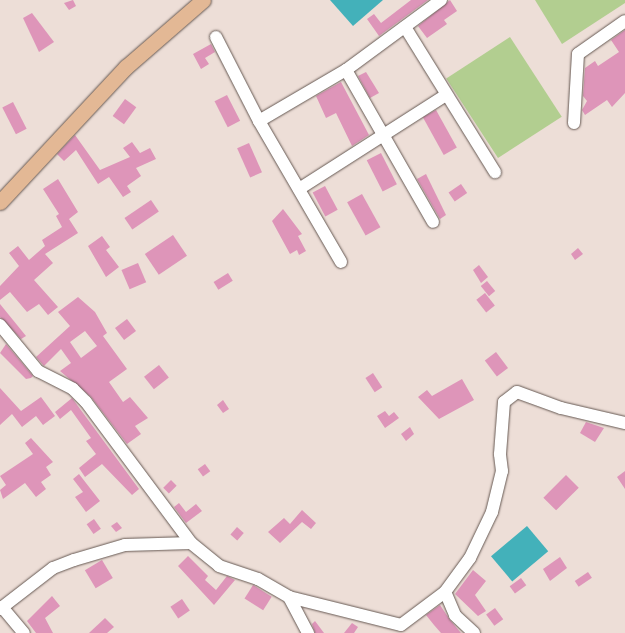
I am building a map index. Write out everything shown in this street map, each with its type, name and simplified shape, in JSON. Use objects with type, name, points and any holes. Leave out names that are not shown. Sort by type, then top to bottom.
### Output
[{"type":"main road","points":[[0,202],[126,67],[203,0]]},
{"type":"street","points":[[259,121],[346,70],[441,0]]},
{"type":"street","points":[[574,123],[578,54],[625,21]]},
{"type":"street","points":[[405,27],[495,172]]},
{"type":"street","points":[[216,37],[259,121],[341,262]]},
{"type":"street","points":[[346,70],[433,222]]},
{"type":"street","points":[[299,189],[446,95]]},
{"type":"street","points":[[0,325],[38,371],[73,389],[86,402],[191,543],[219,566],[258,579],[289,597],[400,629],[445,592],[470,558],[492,512],[502,471],[502,408],[512,393],[625,423]]},
{"type":"street","points":[[24,633],[1,608],[53,568],[74,560],[125,545],[191,543]]},
{"type":"street","points":[[445,592],[455,615],[474,633]]},
{"type":"street","points":[[289,597],[308,633]]},
{"type":"green space","points":[[535,0],[625,0],[625,3],[562,44]]},
{"type":"green space","points":[[510,37],[562,117],[498,158],[446,78]]},
{"type":"water","points":[[330,0],[383,0],[353,26]]},
{"type":"water","points":[[527,526],[548,551],[512,581],[491,556]]},
{"type":"building","points":[[73,0],[76,6],[69,10],[64,3]]},
{"type":"building","points":[[411,0],[428,0],[379,36],[367,19],[374,14],[381,23]]},
{"type":"building","points":[[450,0],[457,11],[444,20],[447,24],[427,38],[418,26]]},
{"type":"building","points":[[32,13],[54,42],[39,52],[23,18]]},
{"type":"building","points":[[625,30],[625,93],[612,107],[607,100],[585,115],[582,110],[587,101],[583,96],[585,68],[595,61],[598,66],[619,52],[611,40]]},
{"type":"building","points":[[211,44],[215,52],[205,58],[209,64],[201,69],[193,54]]},
{"type":"building","points":[[366,72],[379,93],[370,98],[358,76]]},
{"type":"building","points":[[341,82],[369,135],[352,146],[336,113],[326,118],[316,96]]},
{"type":"building","points":[[227,95],[240,121],[228,127],[215,101]]},
{"type":"building","points":[[125,99],[136,107],[124,124],[113,116]]},
{"type":"building","points":[[13,102],[27,129],[16,134],[2,107]]},
{"type":"building","points":[[436,110],[457,148],[444,155],[423,117]]},
{"type":"building","points":[[75,135],[100,170],[130,157],[123,148],[132,142],[140,153],[150,148],[156,159],[136,168],[141,176],[127,186],[131,192],[123,197],[109,177],[98,184],[76,150],[64,161],[57,154]]},
{"type":"building","points":[[249,143],[262,172],[250,178],[237,148]]},
{"type":"building","points":[[381,153],[397,184],[383,191],[367,160]]},
{"type":"building","points":[[426,174],[446,215],[440,219],[417,179]]},
{"type":"building","points":[[58,179],[78,212],[69,219],[78,233],[45,254],[53,263],[34,280],[58,307],[48,315],[39,304],[27,312],[10,292],[0,300],[0,286],[19,266],[9,253],[18,246],[29,260],[45,246],[42,240],[62,227],[56,216],[59,214],[43,189]]},
{"type":"building","points":[[461,184],[467,193],[455,202],[449,192]]},
{"type":"building","points":[[325,186],[338,210],[325,216],[313,193]]},
{"type":"building","points":[[362,194],[380,227],[366,235],[347,202]]},
{"type":"building","points":[[151,200],[159,212],[132,230],[124,218]]},
{"type":"building","points":[[283,209],[302,234],[298,236],[306,251],[299,255],[297,250],[290,254],[272,221]]},
{"type":"building","points":[[173,235],[187,256],[159,275],[145,254]]},
{"type":"building","points":[[102,236],[110,247],[106,250],[119,267],[106,277],[88,246]]},
{"type":"building","points":[[578,248],[583,254],[575,260],[571,254]]},
{"type":"building","points":[[138,263],[146,282],[130,289],[121,270]]},
{"type":"building","points":[[479,265],[488,277],[481,283],[473,270]]},
{"type":"building","points":[[228,273],[233,281],[218,290],[214,282]]},
{"type":"building","points":[[487,281],[495,291],[489,296],[481,286]]},
{"type":"building","points":[[485,293],[495,306],[486,312],[476,300]]},
{"type":"building","points":[[78,297],[95,312],[107,333],[103,336],[127,369],[109,382],[123,402],[130,397],[148,418],[135,426],[141,434],[127,444],[91,397],[60,371],[71,363],[61,349],[44,366],[36,357],[70,326],[58,312]],"holes":[[[85,331],[97,346],[81,358],[70,342]]]},
{"type":"building","points":[[0,304],[26,336],[21,339],[0,317]]},
{"type":"building","points":[[127,319],[136,331],[124,340],[115,328]]},
{"type":"building","points":[[6,344],[33,376],[31,378],[26,379],[0,353]]},
{"type":"building","points":[[496,352],[508,368],[497,376],[485,360]]},
{"type":"building","points":[[159,365],[169,378],[154,389],[144,377]]},
{"type":"building","points":[[373,373],[382,387],[375,392],[365,378]]},
{"type":"building","points":[[462,379],[474,400],[439,419],[418,397],[427,390],[432,396]]},
{"type":"building","points":[[0,388],[21,411],[41,397],[55,416],[43,425],[36,416],[22,427],[12,414],[0,425]]},
{"type":"building","points":[[72,398],[139,489],[132,495],[102,464],[85,477],[79,468],[96,454],[86,441],[91,438],[71,410],[60,419],[55,412]]},
{"type":"building","points":[[223,400],[229,409],[223,413],[217,405]]},
{"type":"building","points":[[385,411],[389,416],[394,412],[399,418],[385,428],[377,416]]},
{"type":"building","points":[[586,422],[604,428],[595,442],[580,433]]},
{"type":"building","points":[[410,427],[414,434],[406,441],[401,434]]},
{"type":"building","points":[[31,438],[53,462],[46,467],[51,475],[41,482],[46,489],[36,497],[25,483],[3,499],[0,490],[6,485],[0,476],[33,454],[25,443]]},
{"type":"building","points":[[205,464],[210,471],[203,477],[198,469]]},
{"type":"building","points":[[625,471],[625,489],[617,477]]},
{"type":"building","points":[[79,474],[100,501],[86,512],[75,497],[83,492],[73,479]]},
{"type":"building","points":[[566,475],[579,488],[556,510],[543,498]]},
{"type":"building","points":[[171,480],[177,486],[169,493],[163,488]]},
{"type":"building","points":[[179,503],[186,512],[196,504],[202,511],[186,523],[174,507]]},
{"type":"building","points":[[302,510],[316,523],[311,529],[302,522],[280,543],[268,532],[284,518],[290,524]]},
{"type":"building","points":[[94,519],[101,529],[94,534],[87,524]]},
{"type":"building","points":[[117,522],[122,528],[116,532],[111,526]]},
{"type":"building","points":[[237,527],[244,533],[237,540],[230,535]]},
{"type":"building","points":[[188,556],[208,576],[205,580],[216,590],[227,576],[235,580],[214,605],[178,566]]},
{"type":"building","points":[[560,557],[567,568],[550,581],[543,569]]},
{"type":"building","points":[[102,560],[113,578],[96,588],[85,570]]},
{"type":"building","points":[[473,570],[486,581],[475,595],[486,611],[478,616],[455,594]]},
{"type":"building","points":[[588,572],[592,578],[579,587],[575,581]]},
{"type":"building","points":[[521,578],[526,585],[515,594],[510,586]]},
{"type":"building","points":[[253,585],[272,597],[263,610],[245,599]]},
{"type":"building","points":[[52,596],[60,606],[45,618],[53,633],[36,633],[27,621]]},
{"type":"building","points":[[182,599],[190,611],[178,618],[170,607]]},
{"type":"building","points":[[440,605],[461,633],[441,633],[426,615]]},
{"type":"building","points":[[495,608],[503,619],[494,626],[486,614]]},
{"type":"building","points":[[105,618],[114,627],[107,633],[89,633]]},
{"type":"building","points":[[315,621],[324,633],[315,633],[312,624]]},
{"type":"building","points":[[352,623],[358,627],[354,633],[344,633]]}]
